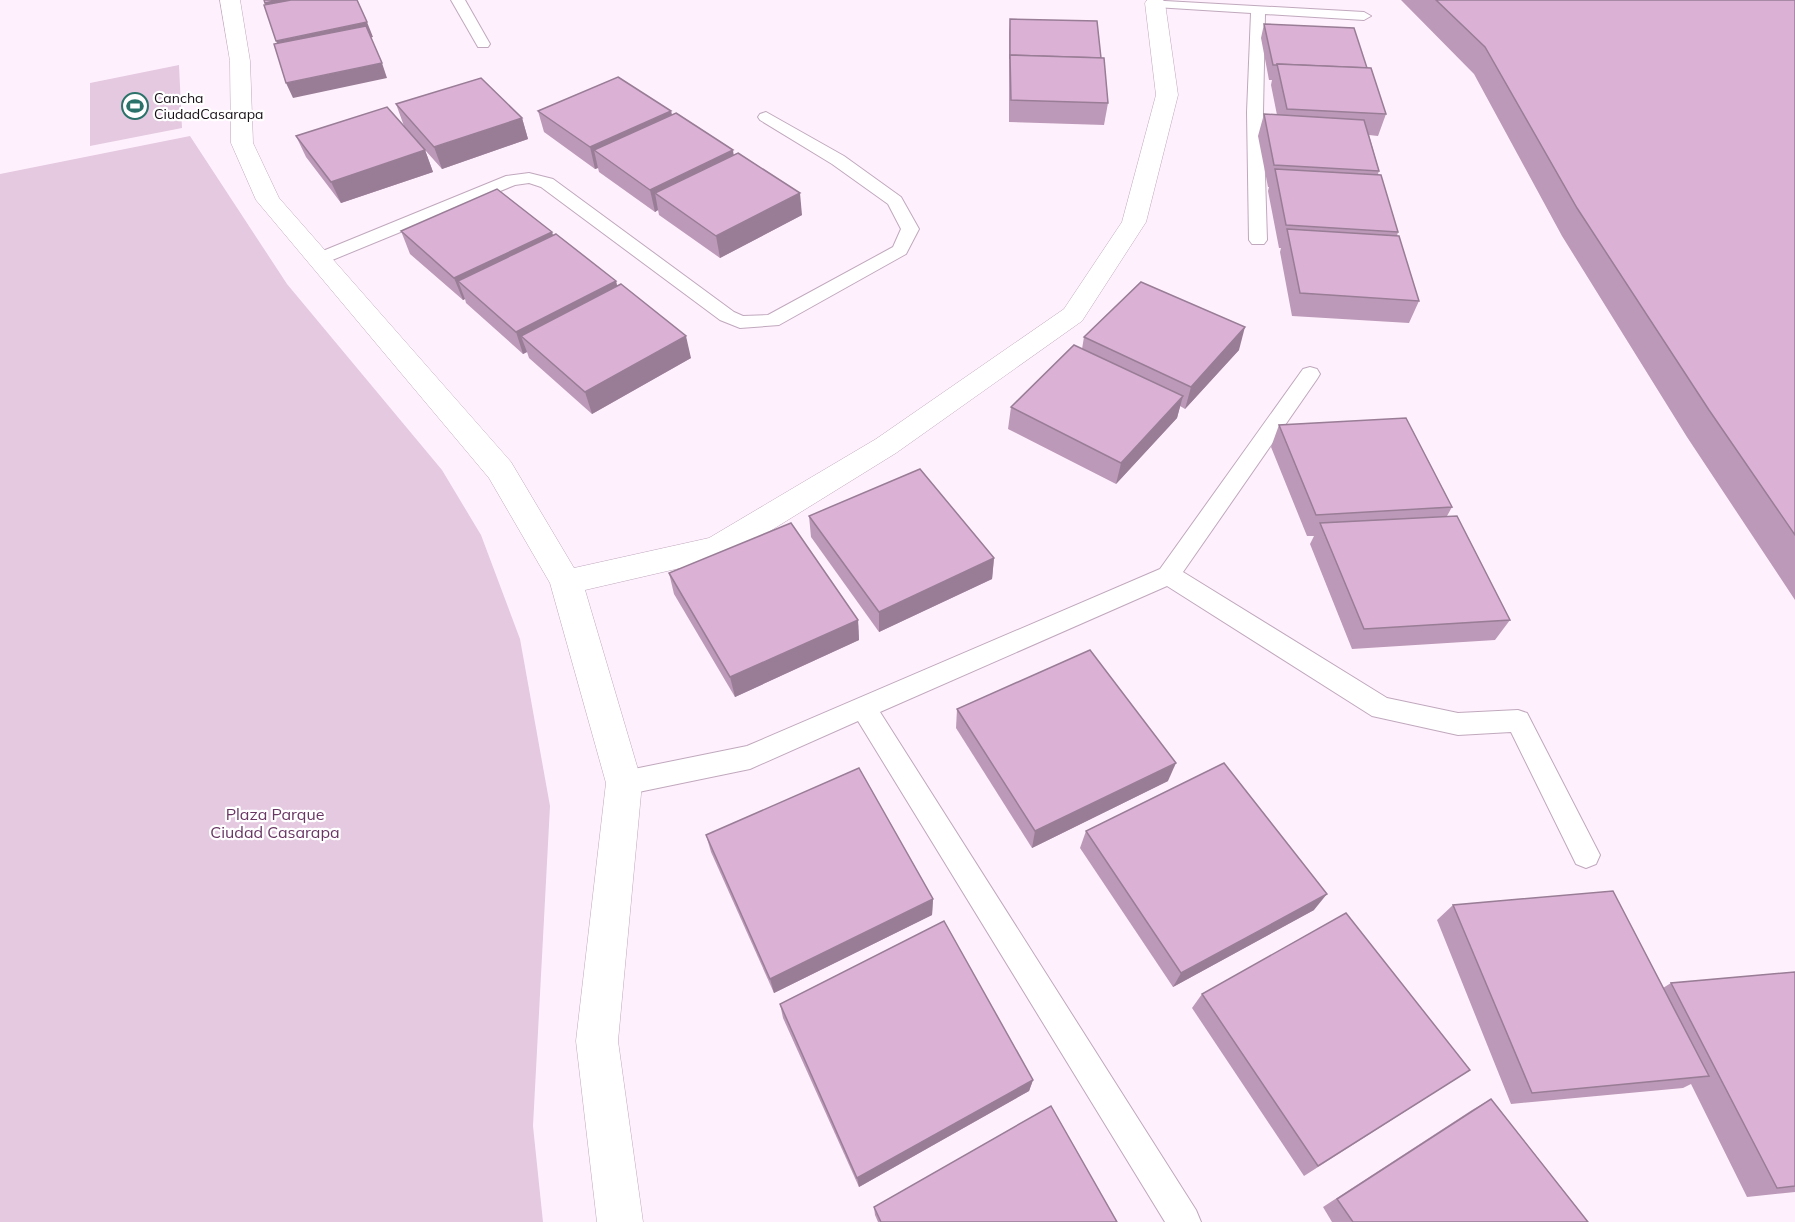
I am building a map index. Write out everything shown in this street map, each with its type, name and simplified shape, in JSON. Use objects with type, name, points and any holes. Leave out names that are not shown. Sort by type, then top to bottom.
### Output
[{"type":"street","points":[[230,0],[240,61],[242,143],[268,200],[500,470],[566,582],[624,783],[597,1041],[620,1222]]},
{"type":"street","points":[[566,582],[717,548],[886,446],[1073,315],[1134,222],[1167,95],[1155,2]]},
{"type":"lane","points":[[458,0],[483,44]]},
{"type":"lane","points":[[1155,2],[1364,16]]},
{"type":"lane","points":[[1258,10],[1255,112],[1258,240]]},
{"type":"lane","points":[[319,259],[512,180],[529,178],[547,183],[727,316],[740,322],[772,321],[900,250],[910,229],[895,201],[838,160],[766,117]]},
{"type":"lane","points":[[624,783],[750,758],[1168,575],[1310,374]]},
{"type":"lane","points":[[1168,575],[1381,708],[1458,724],[1518,721],[1586,855]]},
{"type":"lane","points":[[864,708],[1184,1222]]},
{"type":"green space","name":"Cancha CiudadCasarapa","points":[[179,65],[182,128],[90,146],[90,83]]},
{"type":"green space","name":"Plaza Parque Ciudad Casarapa","points":[[190,136],[287,284],[442,470],[481,535],[520,639],[550,806],[533,1126],[543,1222],[0,1222],[0,174]]},
{"type":"building","points":[[291,0],[357,0],[367,22],[276,41],[264,5]]},
{"type":"building","points":[[1436,0],[1795,0],[1795,535],[1709,410],[1577,208],[1485,47]]},
{"type":"building","points":[[1010,19],[1097,21],[1101,58],[1010,55]]},
{"type":"building","points":[[1264,24],[1354,28],[1367,68],[1273,65]]},
{"type":"building","points":[[366,26],[382,63],[286,83],[274,44]]},
{"type":"building","points":[[1010,55],[1104,58],[1108,103],[1011,100]]},
{"type":"building","points":[[1277,64],[1371,68],[1386,114],[1287,109]]},
{"type":"building","points":[[618,77],[671,111],[590,147],[538,111]]},
{"type":"building","points":[[481,78],[522,118],[434,147],[396,104]]},
{"type":"building","points":[[387,107],[425,150],[331,182],[296,136]]},
{"type":"building","points":[[676,113],[733,150],[650,190],[594,150]]},
{"type":"building","points":[[1264,114],[1364,120],[1379,171],[1274,165]]},
{"type":"building","points":[[738,153],[800,193],[716,236],[655,193]]},
{"type":"building","points":[[1275,169],[1381,175],[1398,232],[1286,225]]},
{"type":"building","points":[[497,189],[552,232],[454,278],[401,231]]},
{"type":"building","points":[[1287,229],[1399,236],[1419,301],[1300,293]]},
{"type":"building","points":[[556,234],[616,281],[516,332],[458,281]]},
{"type":"building","points":[[1141,282],[1245,327],[1191,387],[1084,337]]},
{"type":"building","points":[[621,284],[686,336],[585,392],[521,336]]},
{"type":"building","points":[[1074,345],[1183,396],[1121,463],[1011,407]]},
{"type":"building","points":[[1406,418],[1452,507],[1316,515],[1279,425]]},
{"type":"building","points":[[920,469],[994,558],[879,612],[809,516]]},
{"type":"building","points":[[1457,516],[1510,620],[1364,629],[1320,523]]},
{"type":"building","points":[[791,523],[858,620],[730,677],[669,573]]},
{"type":"building","points":[[1090,650],[1176,763],[1035,831],[957,709]]},
{"type":"building","points":[[1224,763],[1327,894],[1181,973],[1086,831]]},
{"type":"building","points":[[859,768],[933,899],[770,979],[706,835]]},
{"type":"building","points":[[1613,891],[1709,1076],[1532,1093],[1453,905]]},
{"type":"building","points":[[1346,913],[1470,1070],[1318,1166],[1202,994]]},
{"type":"building","points":[[944,921],[1033,1080],[857,1178],[780,1004]]},
{"type":"building","points":[[1795,972],[1795,1186],[1777,1188],[1671,983]]},
{"type":"building","points":[[1491,1099],[1588,1222],[1353,1222],[1337,1199]]},
{"type":"building","points":[[1051,1106],[1117,1222],[881,1222],[874,1207]]},
{"type":"place","name":"Cancha CiudadCasarapa","points":[[135,106]]}]
